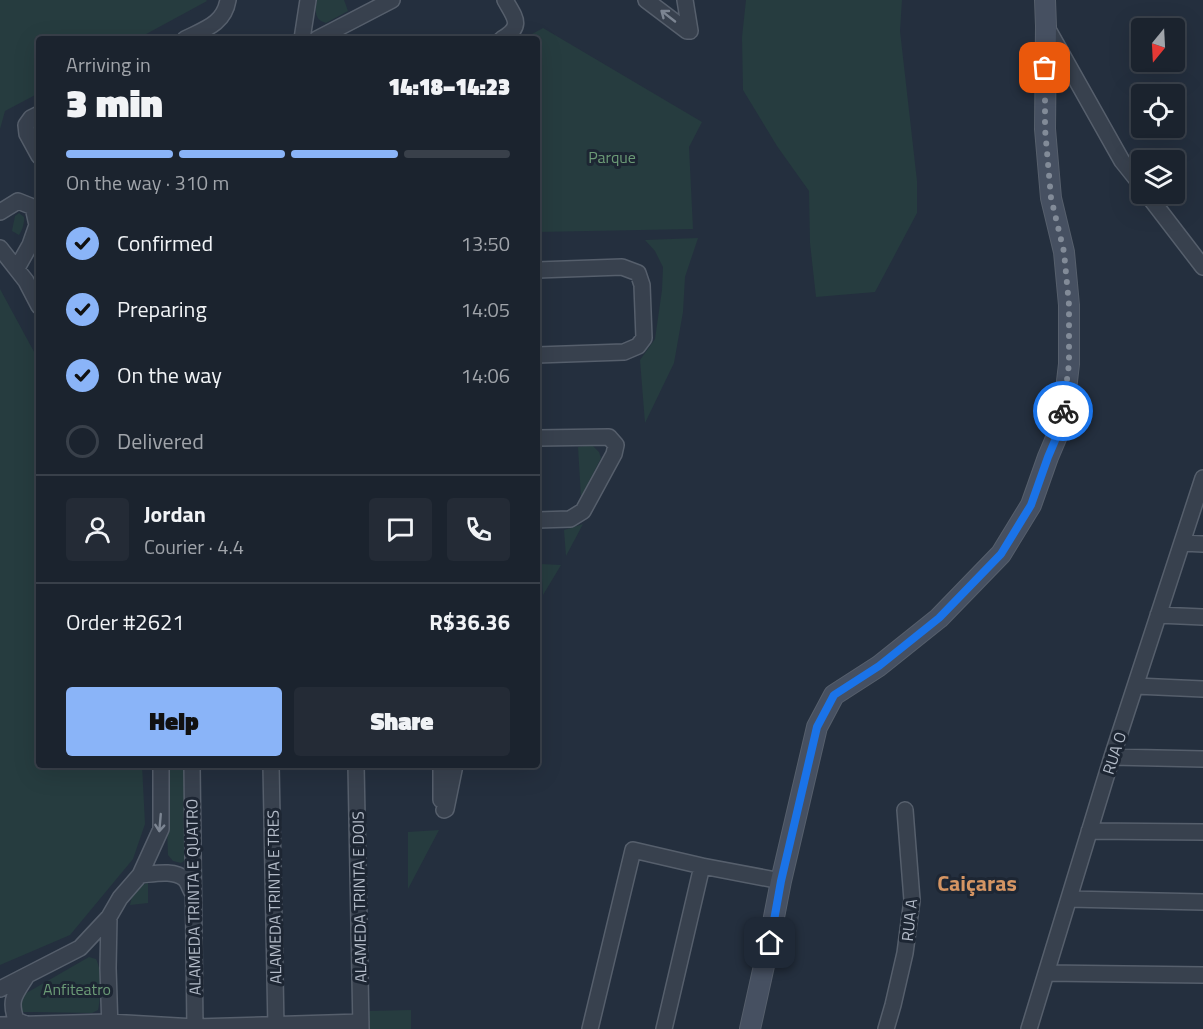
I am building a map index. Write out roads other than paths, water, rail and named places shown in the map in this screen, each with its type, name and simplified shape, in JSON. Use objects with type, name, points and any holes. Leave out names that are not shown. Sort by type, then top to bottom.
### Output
[{"type":"street","points":[[302,36],[308,0]]},
{"type":"street","points":[[326,36],[392,0]]},
{"type":"street","points":[[505,0],[516,21],[516,27],[507,36]]},
{"type":"street","points":[[648,1],[689,32],[691,30],[685,0]]},
{"type":"street","points":[[750,1029],[817,727],[834,695],[879,666],[939,618],[1001,554],[1031,505],[1062,424],[1069,364],[1069,305],[1064,252],[1051,198],[1045,129],[1045,0]]},
{"type":"street","points":[[191,36],[223,17],[227,2]]},
{"type":"street","points":[[1046,26],[1122,161],[1131,172]]},
{"type":"street","points":[[36,116],[26,125],[27,134],[36,150]]},
{"type":"street","points":[[0,212],[18,201],[33,207],[36,220]]},
{"type":"street","points":[[1155,204],[1203,267]]},
{"type":"street","points":[[17,268],[30,245],[36,228]]},
{"type":"street","points":[[1184,241],[1198,244],[1203,240]]},
{"type":"street","points":[[0,248],[26,281],[36,300]]},
{"type":"street","points":[[540,270],[622,267],[638,273],[642,285],[644,338],[638,346],[624,352],[540,355]]},
{"type":"street","points":[[540,438],[609,437],[616,445],[614,454],[584,512],[570,519],[540,520]]},
{"type":"street","name":"RUA O","points":[[1029,1029],[1112,757],[1203,478]]},
{"type":"street","points":[[1182,543],[1203,544]]},
{"type":"street","points":[[1158,615],[1203,617]]},
{"type":"street","points":[[1136,686],[1203,689]]},
{"type":"street","points":[[1112,757],[1203,759]]},
{"type":"street","points":[[0,989],[80,948],[109,917],[120,898],[140,875],[161,829],[161,768]]},
{"type":"street","name":"ALAMEDA TRINTA E QUATRO","points":[[192,768],[195,1028]]},
{"type":"street","name":"ALAMEDA TRINTA E TRES","points":[[271,768],[276,1027]]},
{"type":"street","name":"ALAMEDA TRINTA E DOIS","points":[[356,768],[361,1025]]},
{"type":"street","points":[[441,768],[442,810],[446,809],[454,768]]},
{"type":"street","name":"RUA A","points":[[886,1029],[905,953],[912,900],[905,810]]},
{"type":"street","points":[[1089,831],[1203,832]]},
{"type":"street","points":[[590,1029],[633,850],[781,881]]},
{"type":"street","points":[[664,1029],[702,866]]},
{"type":"street","points":[[140,875],[173,874],[185,879],[192,892]]},
{"type":"street","points":[[1069,899],[1203,902]]},
{"type":"street","points":[[109,917],[109,1026]]},
{"type":"street","points":[[1046,973],[1203,975]]},
{"type":"street","points":[[26,976],[15,995],[12,1007],[16,1020],[28,1027]]},
{"type":"street","points":[[0,1025],[195,1028],[361,1025]]},
{"type":"district","name":"Caiçaras","points":[[977,883]]},
{"type":"park label","name":"Parque","points":[[612,157]]},
{"type":"park label","name":"Anfiteatro","points":[[77,989]]}]
